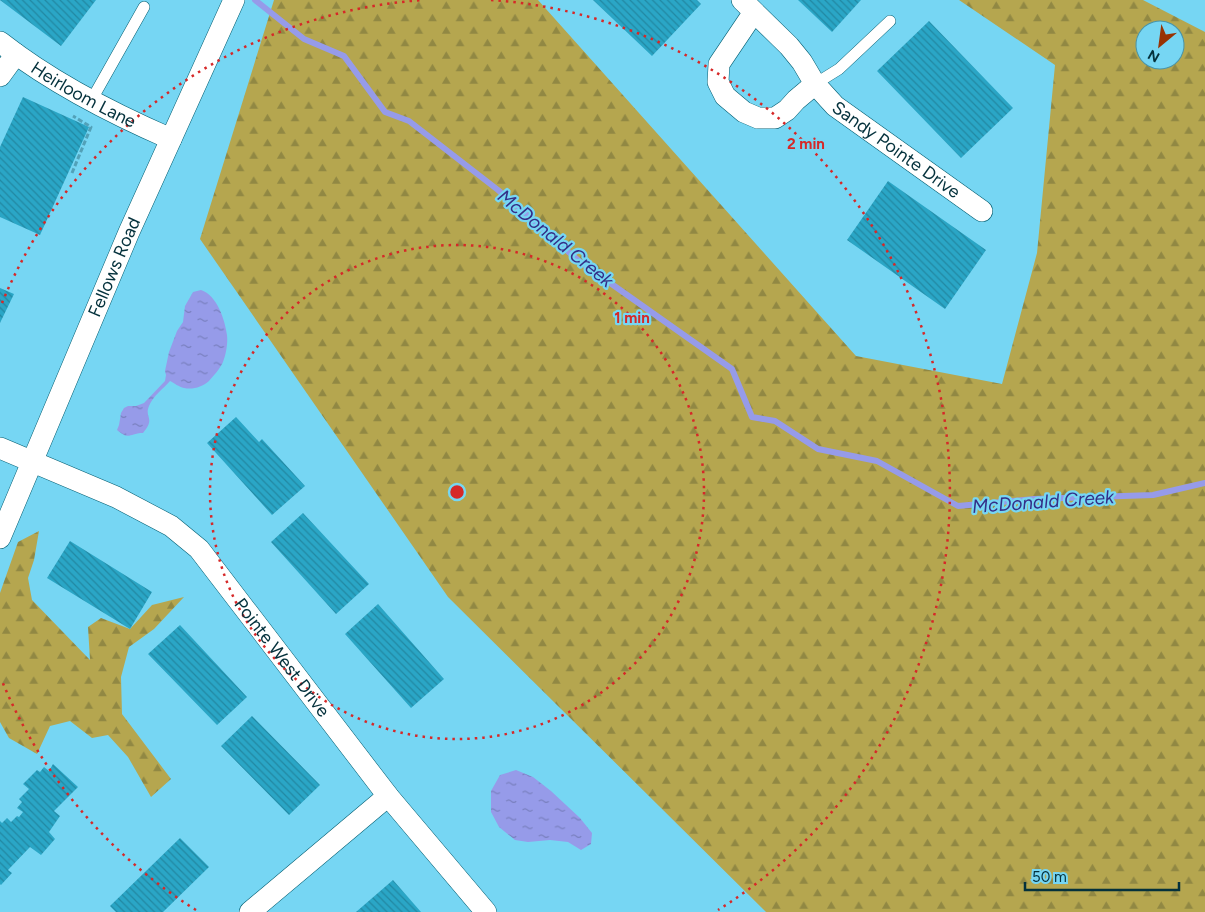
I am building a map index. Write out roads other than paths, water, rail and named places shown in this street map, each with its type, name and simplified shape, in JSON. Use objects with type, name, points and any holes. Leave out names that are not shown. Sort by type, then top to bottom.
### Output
[{"type":"street","name":"Fellows Road","points":[[0,538],[125,242],[234,0]]},
{"type":"street","name":"Sandy Pointe Drive","points":[[814,84],[787,110],[775,118],[758,118],[744,112],[726,96],[718,82],[719,64],[748,6],[789,46],[802,62],[814,84],[835,106],[982,211]]},
{"type":"street","name":"Heirloom Lane","points":[[8,48],[32,66],[91,101],[129,121],[171,139]]},
{"type":"street","points":[[0,76],[8,48]]},
{"type":"street","name":"Pointe West Drive","points":[[0,448],[116,498],[171,526],[199,549],[388,796],[486,912]]},
{"type":"street","points":[[250,912],[388,796]]},
{"type":"lane","points":[[91,101],[144,7]]},
{"type":"lane","points":[[814,84],[839,69],[890,20]]},
{"type":"water","points":[[201,290],[216,302],[224,322],[227,335],[227,349],[222,365],[209,381],[197,388],[184,388],[170,381],[151,402],[148,410],[149,424],[143,433],[130,436],[125,435],[117,430],[121,413],[128,406],[144,403],[165,381],[169,352],[177,331],[183,322],[185,306],[193,292]]},
{"type":"water","points":[[516,770],[533,777],[580,818],[592,833],[591,844],[581,850],[568,842],[550,840],[528,842],[515,840],[499,827],[491,812],[491,791],[500,775]]},
{"type":"waterway","name":"McDonald Creek","points":[[255,0],[304,39],[344,56],[385,112],[409,121],[498,190],[579,261],[732,369],[752,417],[775,421],[818,449],[877,461],[958,506],[1034,499],[1153,495],[1205,483]]}]
